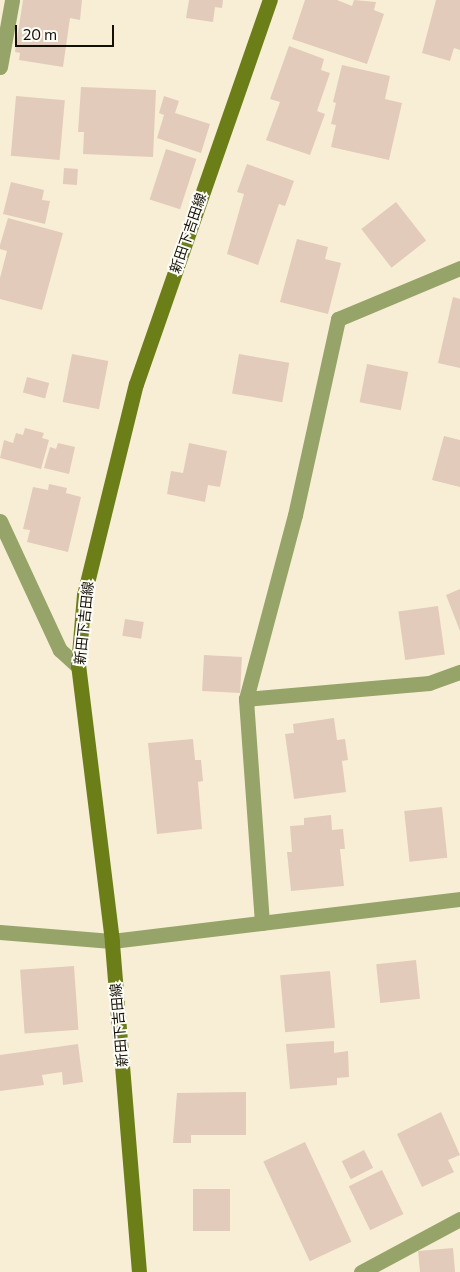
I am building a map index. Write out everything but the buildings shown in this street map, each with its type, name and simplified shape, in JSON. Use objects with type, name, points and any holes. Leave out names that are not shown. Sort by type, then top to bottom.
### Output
[{"type":"main road","name":"新田下吉田線","points":[[139,1272],[112,940],[78,666],[84,595],[136,384],[270,0]]},
{"type":"street","points":[[0,67],[12,0]]},
{"type":"street","points":[[262,923],[246,700],[295,515],[338,319],[460,268]]},
{"type":"street","points":[[0,521],[60,650],[78,666]]},
{"type":"street","points":[[246,700],[428,682],[460,672]]},
{"type":"street","points":[[0,932],[112,940],[460,899]]},
{"type":"street","points":[[361,1272],[460,1219]]}]
